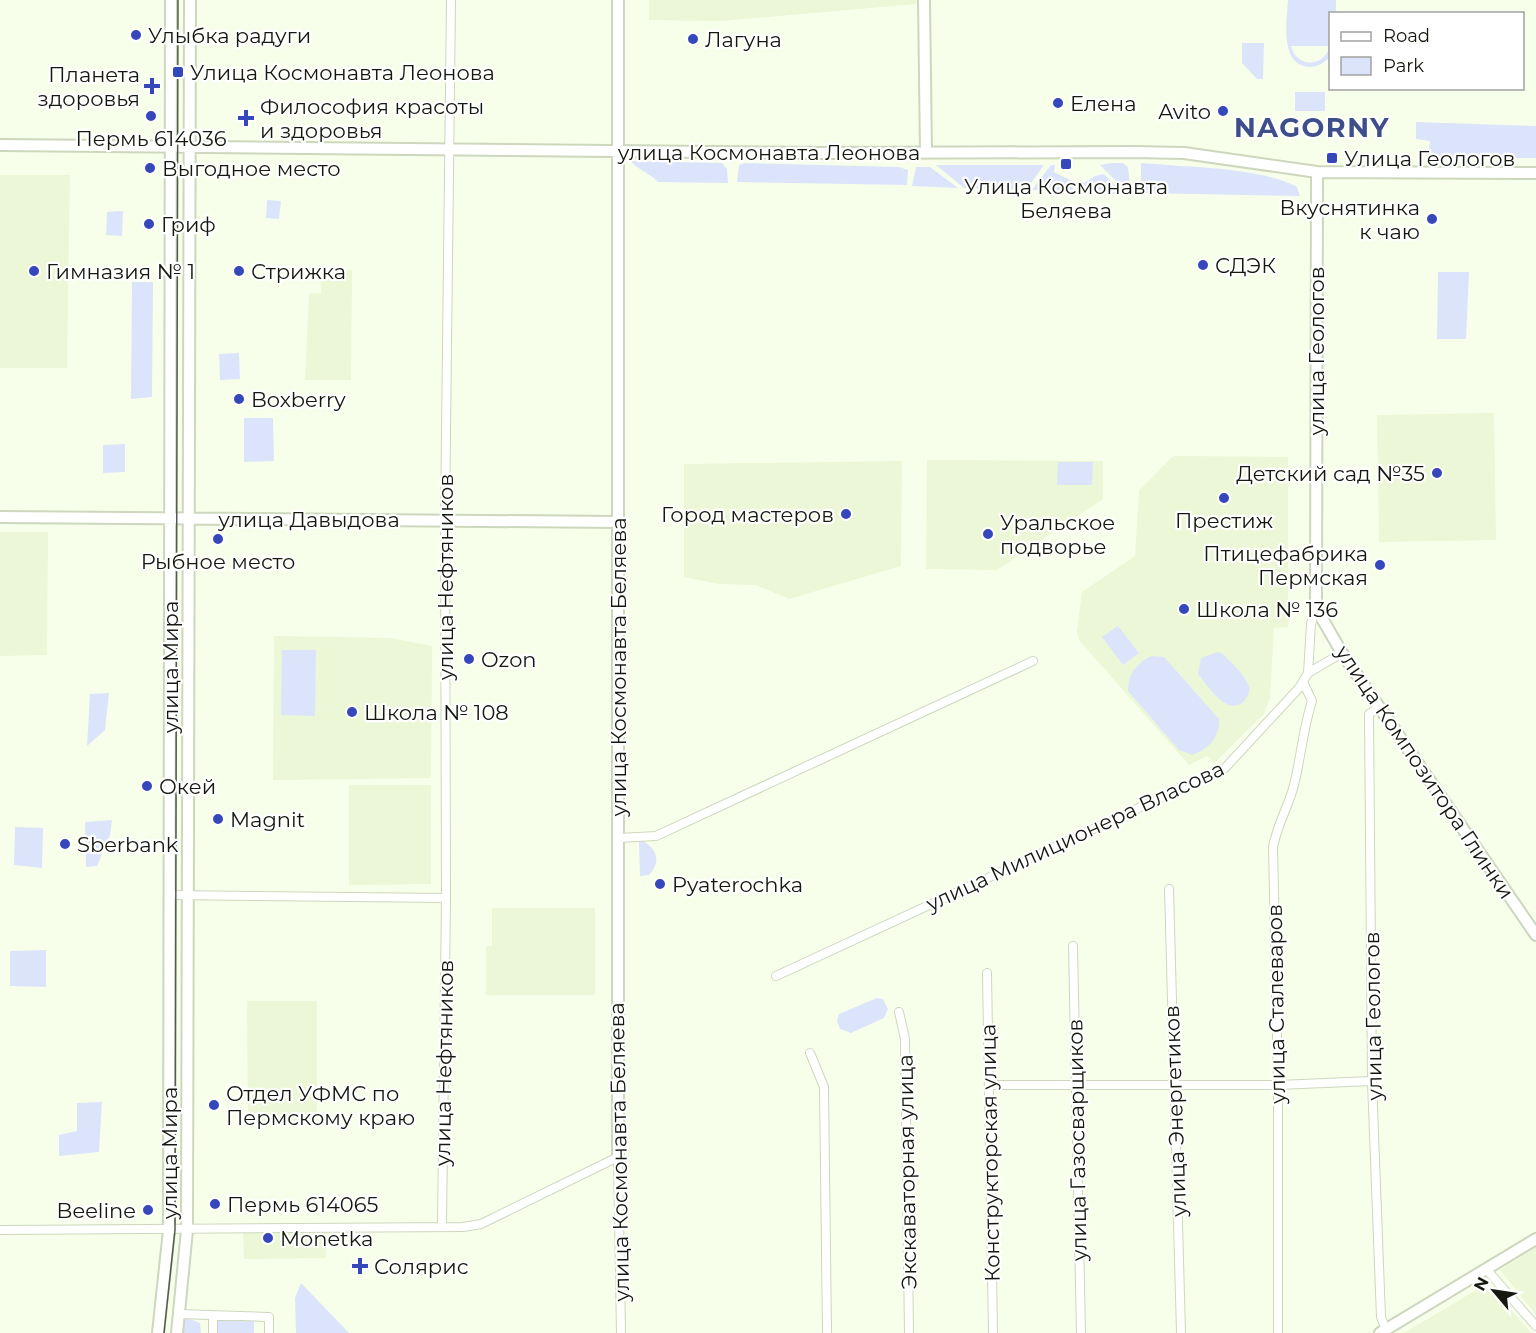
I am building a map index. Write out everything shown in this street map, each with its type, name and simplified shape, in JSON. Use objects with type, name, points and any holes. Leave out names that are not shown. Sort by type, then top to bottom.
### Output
[{"type":"main road","name":"улица Мира","points":[[158,1333],[169,1230],[171,0]]},
{"type":"main road","name":"улица Мира","points":[[177,1333],[187,1230],[190,0]]},
{"type":"main road","name":"улица Космонавта Беляева","points":[[618,0],[616,152],[618,1156]]},
{"type":"main road","points":[[924,0],[926,153]]},
{"type":"main road","name":"улица Космонавта Леонова","points":[[0,145],[616,152],[1184,153],[1317,172],[1536,172]]},
{"type":"main road","name":"улица Геологов","points":[[1316,608],[1317,172]]},
{"type":"main road","name":"улица Давыдова","points":[[0,517],[618,522]]},
{"type":"main road","name":"улица Композитора Глинки","points":[[1316,608],[1342,653],[1378,707],[1536,934]]},
{"type":"main road","points":[[1383,1331],[1536,1239]]},
{"type":"street","name":"улица Нефтяников","points":[[442,1226],[446,898],[445,520],[451,0]]},
{"type":"street","name":"улица Геологов","points":[[1308,674],[1311,624],[1316,608]]},
{"type":"street","name":"улица Милиционера Власова","points":[[776,976],[1225,768],[1308,674],[1342,653]]},
{"type":"street","points":[[618,838],[656,836],[1033,661]]},
{"type":"street","name":"улица Сталеваров","points":[[1278,1333],[1278,1084],[1273,847],[1277,823],[1291,796],[1300,760],[1303,730],[1312,701],[1303,682]]},
{"type":"street","name":"улица Геологов","points":[[1378,707],[1369,714],[1372,1081],[1383,1331]]},
{"type":"street","name":"улица Энергетиков","points":[[1169,889],[1181,1333]]},
{"type":"street","points":[[170,895],[446,898]]},
{"type":"street","name":"улица Газосварщиков","points":[[1073,946],[1081,1333]]},
{"type":"street","name":"Конструкторская улица","points":[[987,973],[993,1333]]},
{"type":"street","name":"Экскаваторная улица","points":[[898,1012],[905,1039],[909,1333]]},
{"type":"street","points":[[810,1053],[824,1087],[827,1333]]},
{"type":"street","points":[[989,1085],[1278,1084],[1372,1081]]},
{"type":"street","points":[[0,1230],[187,1230],[481,1224],[618,1156]]},
{"type":"street","name":"улица Космонавта Беляева","points":[[618,1156],[621,1333]]},
{"type":"street","points":[[1487,1270],[1536,1326]]},
{"type":"street","points":[[179,1314],[269,1317],[269,1333]]},
{"type":"street","points":[[213,1316],[213,1333]]},
{"type":"shaded area","points":[[649,0],[916,0],[916,4],[722,21],[649,20]]},
{"type":"shaded area","name":"Гимназия № 1","points":[[0,175],[70,175],[67,368],[0,368]]},
{"type":"shaded area","points":[[320,270],[352,270],[351,380],[305,380],[309,294],[321,293]]},
{"type":"shaded area","name":"Детский сад №35","points":[[1494,413],[1496,540],[1379,542],[1377,415]]},
{"type":"shaded area","name":"Школа № 136","points":[[1173,456],[1288,457],[1288,627],[1274,628],[1270,697],[1264,714],[1214,763],[1207,756],[1189,765],[1079,640],[1077,632],[1082,592],[1135,556],[1139,491]]},
{"type":"shaded area","name":"Уральское подворье","points":[[927,460],[1103,461],[1103,499],[997,570],[926,569]]},
{"type":"shaded area","points":[[902,461],[901,566],[789,599],[756,585],[719,584],[684,577],[684,464]]},
{"type":"shaded area","points":[[0,532],[48,532],[47,655],[0,656]]},
{"type":"shaded area","name":"Школа № 108","points":[[274,636],[390,638],[432,646],[431,778],[273,780]]},
{"type":"shaded area","points":[[349,785],[431,785],[431,884],[349,885]]},
{"type":"shaded area","points":[[492,908],[595,908],[595,995],[486,995],[486,946],[492,946]]},
{"type":"shaded area","points":[[247,1001],[317,1001],[317,1122],[248,1122]]},
{"type":"shaded area","points":[[243,1229],[326,1230],[326,1258],[244,1259]]},
{"type":"shaded area","points":[[1536,1248],[1536,1315],[1500,1270]]},
{"type":"shaded area","points":[[1488,1283],[1531,1333],[1404,1333]]},
{"type":"green space","points":[[1288,0],[1336,0],[1336,12],[1329,12],[1329,58],[1323,63],[1309,67],[1299,64],[1289,50],[1286,29]],"holes":[[[1291,46],[1328,46],[1328,51],[1319,60],[1308,62],[1298,58]]]},
{"type":"green space","points":[[1242,43],[1264,43],[1263,79],[1257,79],[1242,63]]},
{"type":"green space","points":[[1295,92],[1325,92],[1325,111],[1295,111]]},
{"type":"green space","points":[[1416,122],[1536,126],[1536,158],[1428,158],[1430,141],[1416,139]]},
{"type":"green space","points":[[631,161],[722,163],[727,169],[728,183],[658,182]]},
{"type":"green space","points":[[745,163],[899,167],[908,170],[907,185],[737,182],[739,165]]},
{"type":"green space","points":[[1123,163],[1128,167],[1131,194],[1100,165]]},
{"type":"green space","points":[[1141,163],[1221,169],[1263,175],[1297,187],[1300,196],[1141,193]]},
{"type":"green space","points":[[936,165],[1044,165],[1026,190],[964,188]]},
{"type":"green space","points":[[1051,165],[1055,165],[1054,172],[1074,182],[1072,192],[1032,190]]},
{"type":"green space","points":[[916,167],[930,167],[958,188],[912,186]]},
{"type":"green space","points":[[1104,174],[1124,194],[1081,193],[1082,184],[1095,176]]},
{"type":"green space","points":[[267,200],[281,201],[279,219],[266,218]]},
{"type":"green space","points":[[123,211],[122,236],[106,235],[107,212]]},
{"type":"green space","points":[[1438,272],[1469,272],[1466,339],[1437,339]]},
{"type":"green space","points":[[132,282],[153,282],[152,397],[131,399]]},
{"type":"green space","points":[[239,353],[240,379],[220,380],[219,354]]},
{"type":"green space","points":[[244,418],[273,418],[274,461],[244,462]]},
{"type":"green space","points":[[125,444],[125,472],[103,473],[103,445]]},
{"type":"green space","points":[[1058,462],[1093,462],[1092,485],[1057,485]]},
{"type":"green space","points":[[1118,626],[1139,653],[1123,665],[1102,637]]},
{"type":"green space","points":[[282,650],[316,650],[315,716],[281,715]]},
{"type":"green space","points":[[1217,652],[1222,653],[1247,682],[1248,694],[1245,700],[1238,705],[1232,706],[1218,698],[1198,674],[1201,658]]},
{"type":"green space","points":[[1152,656],[1164,657],[1219,719],[1218,731],[1212,742],[1192,755],[1179,750],[1128,691],[1134,670]]},
{"type":"green space","points":[[109,693],[105,730],[87,746],[90,694]]},
{"type":"green space","points":[[112,820],[110,835],[97,866],[86,867],[85,822]]},
{"type":"green space","points":[[15,827],[43,828],[42,868],[14,865]]},
{"type":"green space","points":[[643,841],[655,852],[656,861],[649,875],[640,876],[639,842]]},
{"type":"green space","points":[[46,950],[46,987],[10,986],[10,951]]},
{"type":"green space","points":[[877,998],[883,999],[888,1009],[884,1018],[851,1033],[840,1029],[837,1021],[839,1014]]},
{"type":"green space","points":[[102,1102],[99,1152],[59,1156],[59,1135],[77,1131],[77,1103]]},
{"type":"green space","points":[[301,1283],[349,1333],[296,1333],[295,1298]]},
{"type":"green space","points":[[185,1317],[200,1323],[201,1333],[183,1333]]},
{"type":"green space","points":[[218,1320],[254,1320],[254,1333],[218,1333]]},
{"type":"tram line","points":[[164,1333],[175,1230],[178,0]]},
{"type":"place","name":"Улыбка радуги","points":[[136,35]]},
{"type":"place","name":"Лагуна","points":[[693,39]]},
{"type":"place","name":"Улица Космонавта Леонова","points":[[178,72]]},
{"type":"place","name":"Планета здоровья","points":[[152,86]]},
{"type":"place","name":"Елена","points":[[1058,103]]},
{"type":"place","name":"Avito","points":[[1223,111]]},
{"type":"place","name":"Пермь 614036","points":[[151,116]]},
{"type":"place","name":"Философия красоты и здоровья","points":[[246,118]]},
{"type":"place","name":"Улица Геологов","points":[[1332,158]]},
{"type":"place","name":"Улица Космонавта Беляева","points":[[1066,164]]},
{"type":"place","name":"Выгодное место","points":[[150,168]]},
{"type":"place","name":"Вкуснятинка к чаю","points":[[1432,219]]},
{"type":"place","name":"Гриф","points":[[149,224]]},
{"type":"place","name":"СДЭК","points":[[1203,265]]},
{"type":"place","name":"Гимназия № 1","points":[[34,271]]},
{"type":"place","name":"Стрижка","points":[[239,271]]},
{"type":"place","name":"Boxberry","points":[[239,399]]},
{"type":"place","name":"Детский сад №35","points":[[1437,473]]},
{"type":"place","name":"Престиж","points":[[1224,498]]},
{"type":"place","name":"Город мастеров","points":[[846,514]]},
{"type":"place","name":"Уральское подворье","points":[[988,534]]},
{"type":"place","name":"Рыбное место","points":[[218,539]]},
{"type":"place","name":"Птицефабрика Пермская","points":[[1380,565]]},
{"type":"place","name":"Школа № 136","points":[[1184,609]]},
{"type":"place","name":"Ozon","points":[[469,659]]},
{"type":"place","name":"Школа № 108","points":[[352,712]]},
{"type":"place","name":"Окей","points":[[147,786]]},
{"type":"place","name":"Magnit","points":[[218,819]]},
{"type":"place","name":"Sberbank","points":[[65,844]]},
{"type":"place","name":"Pyaterochka","points":[[660,884]]},
{"type":"place","name":"Отдел УФМС по Пермскому краю","points":[[214,1105]]},
{"type":"place","name":"Пермь 614065","points":[[215,1204]]},
{"type":"place","name":"Beeline","points":[[148,1210]]},
{"type":"place","name":"Monetka","points":[[268,1238]]},
{"type":"place","name":"Солярис","points":[[360,1266]]},
{"type":"district","name":"NAGORNY","points":[[1312,127]]}]
